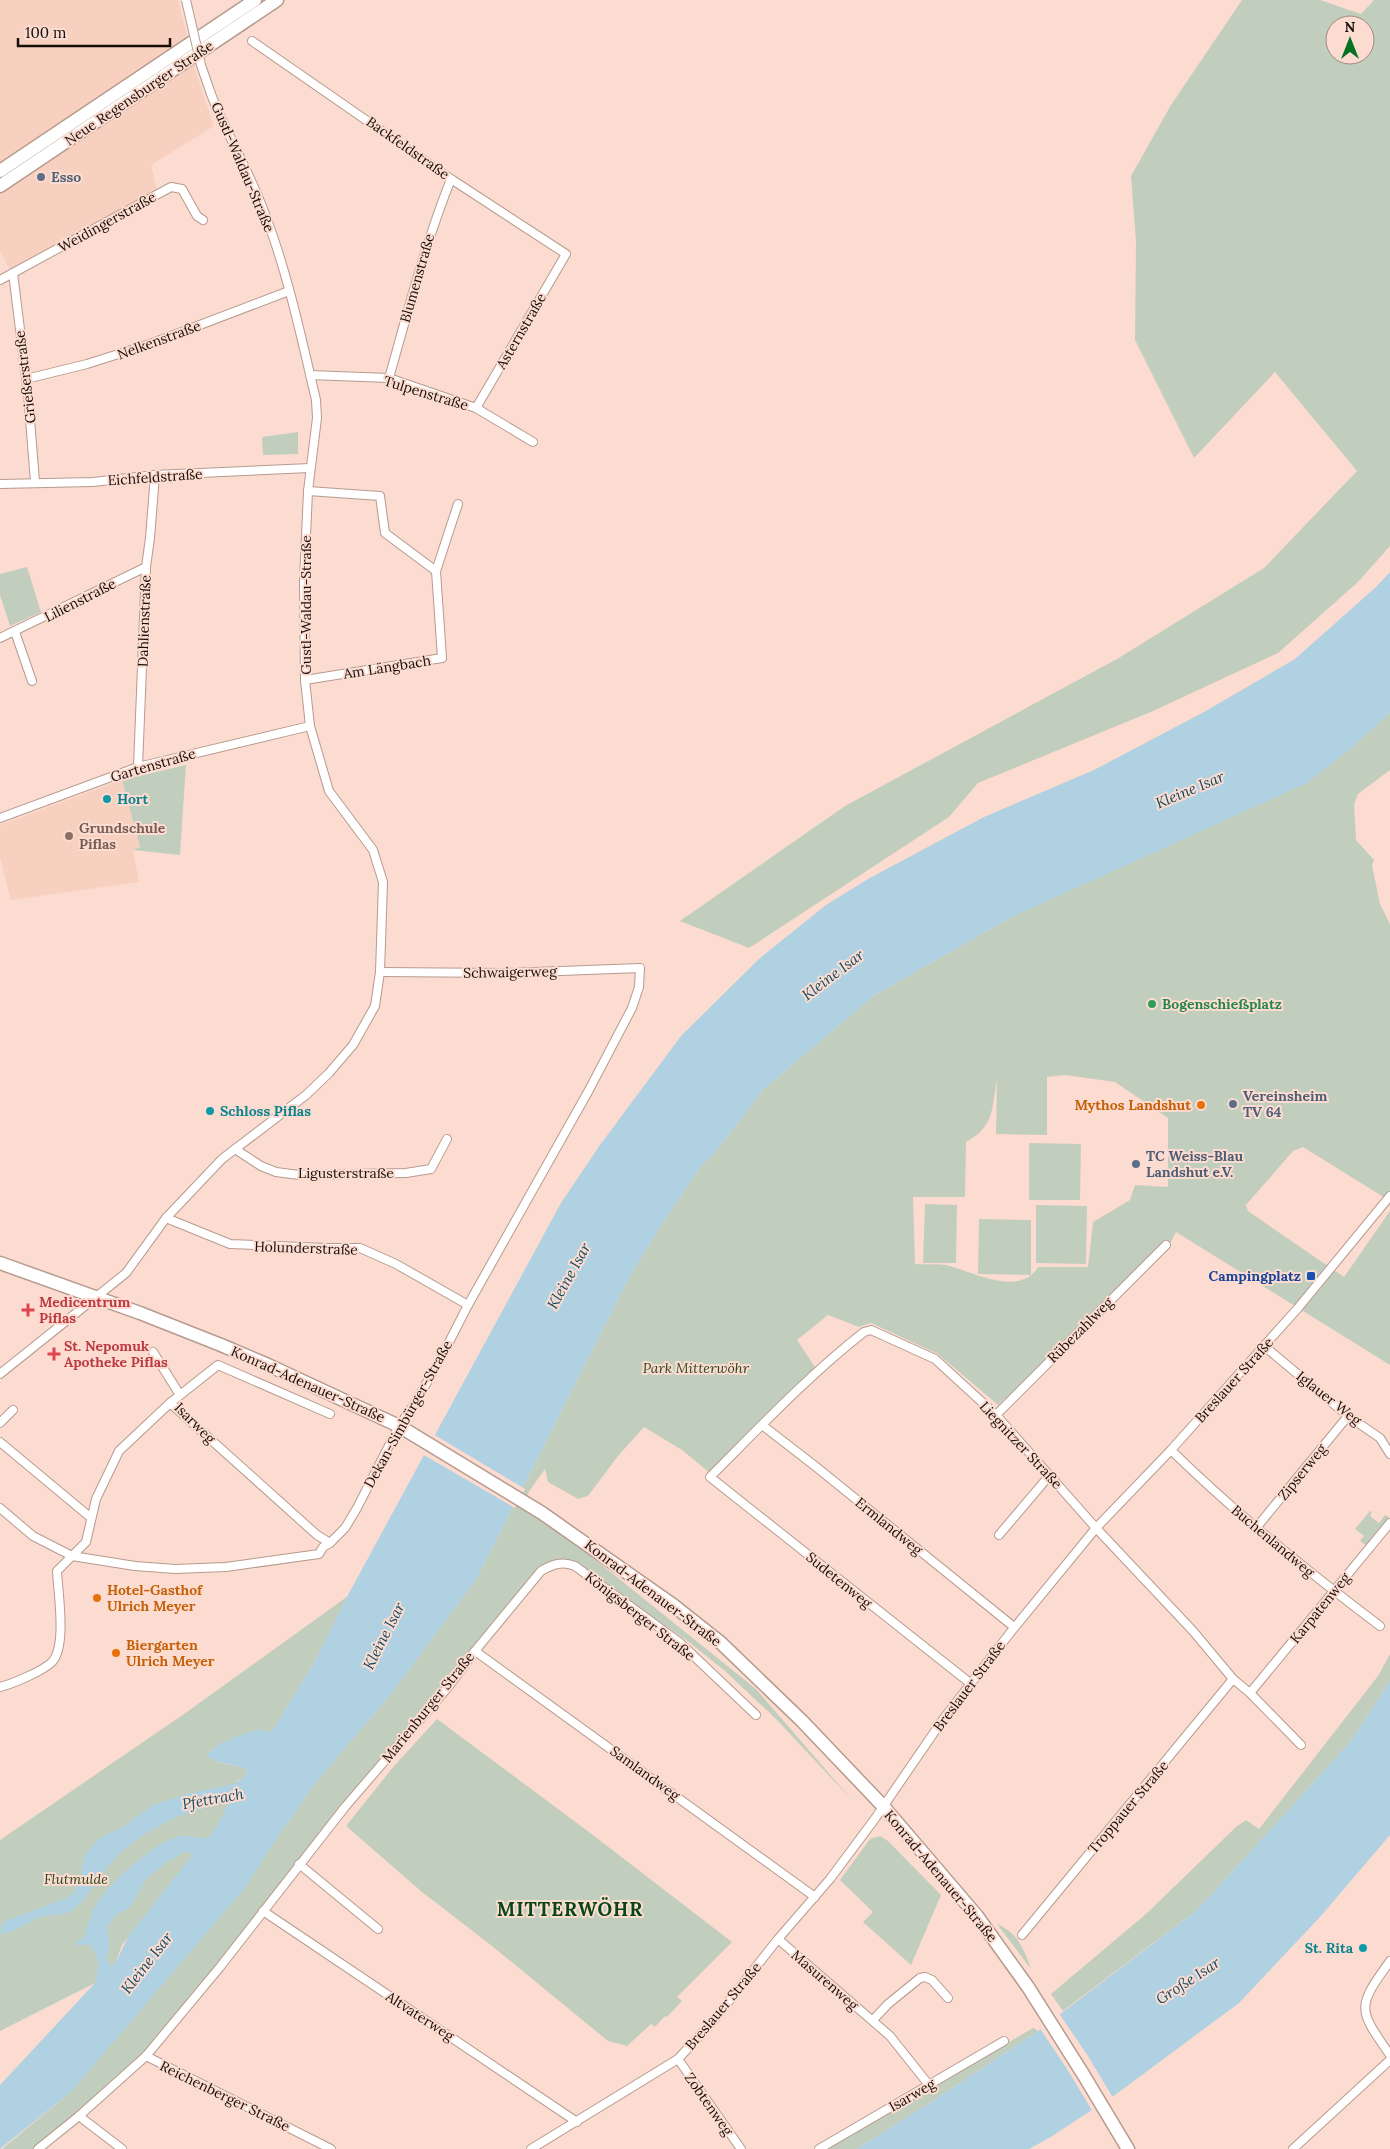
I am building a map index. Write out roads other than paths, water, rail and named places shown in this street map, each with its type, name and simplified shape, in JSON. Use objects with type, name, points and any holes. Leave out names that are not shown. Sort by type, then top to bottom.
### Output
[{"type":"main road","name":"Neue Regensburger Straße","points":[[0,171],[255,0]]},
{"type":"main road","name":"Neue Regensburger Straße","points":[[0,186],[277,0]]},
{"type":"main road","name":"Konrad-Adenauer-Straße","points":[[0,1263],[97,1298],[268,1365],[404,1428],[542,1513],[673,1605],[721,1643],[802,1721],[883,1806],[977,1916],[1028,1987],[1128,2149]]},
{"type":"street","name":"Gustl-Waldau-Straße","points":[[0,1374],[126,1273],[166,1218],[195,1186],[235,1149],[306,1095],[339,1062],[353,1045],[375,1006],[380,972],[383,882],[373,850],[329,791],[310,726],[305,680],[304,581],[308,492],[317,418],[310,375],[273,235],[262,206],[211,94],[201,65],[186,0]]},
{"type":"street","name":"Backfeldstraße","points":[[252,41],[452,179],[566,254]]},
{"type":"street","name":"Blumenstraße","points":[[389,378],[430,232],[452,179]]},
{"type":"street","name":"Weidingerstraße","points":[[0,280],[171,186],[182,189],[197,216],[203,220]]},
{"type":"street","name":"Asternstraße","points":[[476,408],[566,254]]},
{"type":"street","name":"Grießerstraße","points":[[12,273],[26,379],[35,482]]},
{"type":"street","name":"Nelkenstraße","points":[[26,379],[87,364],[150,344],[289,291]]},
{"type":"street","name":"Tulpenstraße","points":[[310,375],[389,378],[476,408],[533,442]]},
{"type":"street","name":"Eichfeldstraße","points":[[0,484],[93,482],[155,475],[310,468]]},
{"type":"street","name":"Dahlienstraße","points":[[138,767],[146,567],[155,475]]},
{"type":"street","points":[[308,492],[380,496],[386,533],[436,571]]},
{"type":"street","name":"Am Längbach","points":[[305,680],[442,658],[436,571],[458,504]]},
{"type":"street","name":"Lilienstraße","points":[[0,638],[146,567]]},
{"type":"street","points":[[15,632],[32,681]]},
{"type":"street","name":"Gartenstraße","points":[[0,818],[138,767],[310,726]]},
{"type":"street","name":"Schwaigerweg","points":[[380,972],[506,973],[640,968]]},
{"type":"street","name":"Dekan-Simbürger-Straße","points":[[0,1508],[33,1536],[72,1556],[135,1566],[175,1570],[268,1562],[319,1554],[323,1547],[330,1543],[345,1528],[404,1428],[414,1405],[468,1305],[589,1090],[632,1008],[639,987],[640,968]]},
{"type":"street","name":"Ligusterstraße","points":[[235,1149],[261,1166],[276,1172],[327,1175],[406,1173],[431,1168],[447,1139]]},
{"type":"street","name":"Breslauer Straße","points":[[531,2149],[678,2059],[714,2020],[778,1939],[815,1897],[883,1806],[970,1683],[1096,1528],[1171,1450],[1305,1300],[1390,1196]]},
{"type":"street","name":"Holunderstraße","points":[[166,1218],[230,1244],[360,1248],[396,1264],[468,1305]]},
{"type":"street","name":"Rübezahlweg","points":[[996,1415],[1166,1245]]},
{"type":"street","name":"Liegnitzer Straße","points":[[710,1477],[762,1425],[849,1344],[864,1332],[870,1330],[935,1360],[996,1415],[1096,1528],[1193,1631],[1233,1678],[1301,1745]]},
{"type":"street","name":"Iglauer Weg","points":[[1264,1346],[1348,1416],[1380,1438],[1390,1454]]},
{"type":"street","points":[[153,1352],[180,1395]]},
{"type":"street","name":"Isarweg","points":[[330,1414],[218,1364],[170,1403],[317,1535],[330,1543]]},
{"type":"street","points":[[0,1687],[15,1684],[52,1662],[60,1647],[57,1571],[86,1542],[90,1517],[96,1499],[119,1451],[170,1403]]},
{"type":"street","points":[[0,1422],[13,1410]]},
{"type":"street","name":"Zipserweg","points":[[1256,1528],[1348,1416]]},
{"type":"street","name":"Ermlandweg","points":[[762,1425],[1014,1628]]},
{"type":"street","points":[[0,1442],[90,1517]]},
{"type":"street","name":"Buchenlandweg","points":[[1171,1450],[1256,1528],[1380,1626]]},
{"type":"street","points":[[999,1535],[1050,1476]]},
{"type":"street","name":"Sudetenweg","points":[[710,1477],[970,1683]]},
{"type":"street","name":"Karpatenweg","points":[[1250,1693],[1390,1522]]},
{"type":"street","name":"Marienburger Straße","points":[[38,2149],[79,2116],[146,2056],[299,1864],[541,1572],[552,1565],[565,1562]]},
{"type":"street","name":"Königsberger Straße","points":[[565,1562],[575,1566],[679,1642],[756,1715]]},
{"type":"street","name":"Samlandweg","points":[[475,1651],[815,1897]]},
{"type":"street","name":"Troppauer Straße","points":[[1022,1935],[1233,1678]]},
{"type":"street","points":[[299,1864],[378,1929]]},
{"type":"street","name":"Altvaterweg","points":[[263,1910],[577,2122]]},
{"type":"street","name":"Masurenweg","points":[[778,1939],[890,2036],[929,2085]]},
{"type":"street","points":[[1390,1961],[1370,1988],[1365,2002],[1367,2020],[1390,2055]]},
{"type":"street","points":[[873,2020],[888,2004],[920,1978],[925,1977],[932,1980],[948,1998]]},
{"type":"street","name":"Isarweg","points":[[819,2149],[1004,2041]]},
{"type":"street","name":"Reichenberger Straße","points":[[146,2056],[331,2149]]},
{"type":"street","name":"Zobtenweg","points":[[678,2059],[741,2149]]},
{"type":"street","points":[[1293,2149],[1390,2060]]},
{"type":"street","points":[[79,2116],[122,2149]]},
{"type":"water","points":[[1390,572],[1390,713],[1350,749],[1307,783],[1012,917],[875,995],[764,1089],[717,1150],[703,1164],[664,1221],[630,1276],[476,1580],[391,1694],[315,1784],[244,1889],[71,2092],[0,2149],[0,2085],[95,1983],[98,1972],[97,1956],[86,1944],[78,1946],[76,1942],[85,1936],[90,1917],[99,1900],[124,1873],[157,1847],[181,1836],[208,1838],[217,1826],[229,1802],[197,1810],[164,1823],[134,1842],[110,1864],[87,1895],[71,1911],[42,1917],[15,1930],[0,1934],[3,1922],[66,1898],[73,1893],[78,1886],[85,1854],[101,1837],[125,1826],[151,1806],[186,1794],[234,1784],[244,1777],[247,1773],[245,1769],[216,1761],[207,1756],[217,1746],[230,1739],[258,1729],[268,1732],[274,1728],[314,1663],[348,1595],[561,1203],[600,1145],[681,1036],[759,959],[826,905],[868,879],[984,817],[1094,770],[1204,712],[1295,659],[1376,587]],"holes":[[[184,1852],[189,1852],[191,1857],[130,1934],[114,1965],[111,1967],[106,1958],[110,1944],[107,1927],[116,1915],[129,1908],[148,1877]]]},
{"type":"water","name":"Große Isar","points":[[1390,1681],[1390,1835],[1320,1917],[1239,2003],[1115,2095],[1029,2149],[856,2149],[1038,2031],[1197,1910],[1351,1741]]},
{"type":"place","name":"Esso","points":[[41,177]]},
{"type":"place","name":"Hort","points":[[107,799]]},
{"type":"place","name":"Grundschule Piflas","points":[[69,836]]},
{"type":"place","name":"Bogenschießplatz","points":[[1152,1004]]},
{"type":"place","name":"Vereinsheim TV 64","points":[[1233,1104]]},
{"type":"place","name":"Mythos Landshut","points":[[1201,1105]]},
{"type":"place","name":"Schloss Piflas","points":[[210,1111]]},
{"type":"place","name":"TC Weiss-Blau Landshut e.V.","points":[[1136,1164]]},
{"type":"place","name":"Campingplatz","points":[[1311,1276]]},
{"type":"place","name":"Medicentrum Piflas","points":[[28,1310]]},
{"type":"place","name":"St. Nepomuk Apotheke Piflas","points":[[54,1354]]},
{"type":"place","name":"Hotel-Gasthof Ulrich Meyer","points":[[97,1598]]},
{"type":"place","name":"Biergarten Ulrich Meyer","points":[[116,1653]]},
{"type":"place","name":"St. Rita","points":[[1363,1948]]},
{"type":"district","name":"MITTERWÖHR","points":[[570,1909]]},
{"type":"water label","name":"Kleine Isar","points":[[1190,790]]},
{"type":"water label","name":"Kleine Isar","points":[[833,975]]},
{"type":"water label","name":"Kleine Isar","points":[[569,1276]]},
{"type":"water label","name":"Kleine Isar","points":[[384,1636]]},
{"type":"water label","name":"Pfettrach","points":[[213,1799]]},
{"type":"water label","name":"Kleine Isar","points":[[147,1963]]},
{"type":"park label","name":"Park Mitterwöhr","points":[[696,1368]]},
{"type":"park label","name":"Flutmulde","points":[[76,1879]]}]
